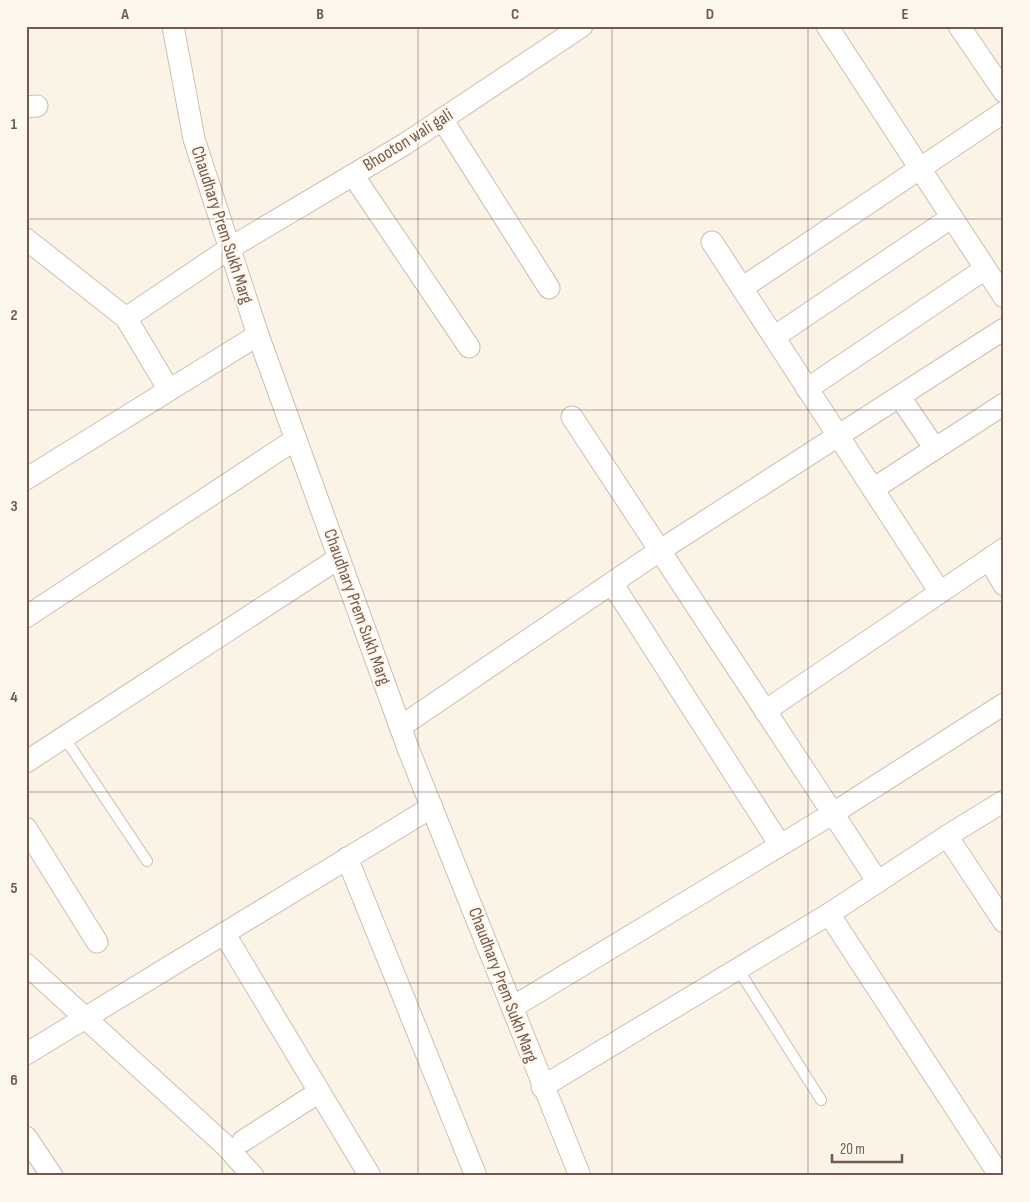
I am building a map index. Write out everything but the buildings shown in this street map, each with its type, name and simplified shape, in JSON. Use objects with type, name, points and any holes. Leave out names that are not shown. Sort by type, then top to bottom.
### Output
[{"type":"street","name":"Chaudhary Prem Sukh Marg","points":[[173,26],[194,139],[258,335],[400,727],[513,1007],[542,1087],[580,1176]]},
{"type":"street","name":"Bhooton wali gali","points":[[126,318],[230,248],[442,120],[582,26]]},
{"type":"street","points":[[826,26],[1004,297]]},
{"type":"street","points":[[959,26],[1004,92]]},
{"type":"street","points":[[742,288],[1004,112]]},
{"type":"street","points":[[442,120],[549,288]]},
{"type":"street","points":[[353,175],[469,347]]},
{"type":"street","points":[[774,338],[952,217]]},
{"type":"street","points":[[26,239],[126,318],[169,390]]},
{"type":"street","points":[[712,242],[940,592]]},
{"type":"street","points":[[808,389],[985,268]]},
{"type":"street","points":[[400,727],[659,551],[1004,329]]},
{"type":"street","points":[[26,479],[258,335]]},
{"type":"street","points":[[900,397],[935,449]]},
{"type":"street","points":[[873,489],[1004,404]]},
{"type":"street","points":[[572,417],[878,882]]},
{"type":"street","points":[[26,617],[296,439]]},
{"type":"street","points":[[765,711],[996,554],[1004,585]]},
{"type":"street","points":[[26,762],[339,558]]},
{"type":"street","points":[[612,583],[780,845]]},
{"type":"street","points":[[513,1007],[832,814],[1004,704]]},
{"type":"street","points":[[542,1087],[829,914],[946,836],[1004,801]]},
{"type":"street","points":[[26,1054],[432,807]]},
{"type":"street","points":[[26,828],[97,942]]},
{"type":"street","points":[[946,836],[1004,922]]},
{"type":"street","points":[[347,858],[476,1176]]},
{"type":"street","points":[[829,914],[996,1170]]},
{"type":"street","points":[[224,933],[370,1176]]},
{"type":"street","points":[[26,964],[226,1146],[253,1176]]},
{"type":"street","points":[[243,1141],[319,1092]]},
{"type":"street","points":[[26,1137],[52,1176]]},
{"type":"lane","points":[[64,737],[147,861]]},
{"type":"lane","points":[[738,969],[821,1100]]}]
